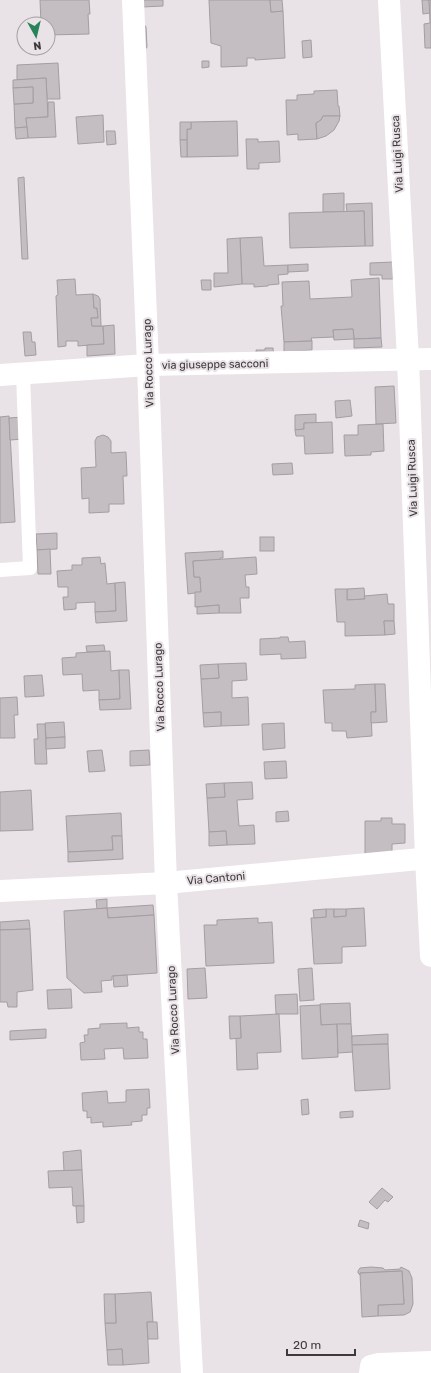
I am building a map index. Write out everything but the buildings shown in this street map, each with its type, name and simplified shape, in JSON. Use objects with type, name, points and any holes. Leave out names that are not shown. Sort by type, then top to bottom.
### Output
[{"type":"street","name":"Via Rocco Lurago","points":[[133,0],[148,365],[166,883],[192,1373]]},
{"type":"street","name":"Via Luigi Rusca","points":[[389,0],[408,359],[431,956]]},
{"type":"street","name":"via giuseppe sacconi","points":[[0,375],[148,365],[431,359]]},
{"type":"street","name":"Via Cantoni","points":[[0,892],[166,883],[428,858]]},
{"type":"street","points":[[370,1373],[371,1366],[379,1364],[431,1362]]},
{"type":"lane","points":[[0,570],[30,568],[23,374]]}]
